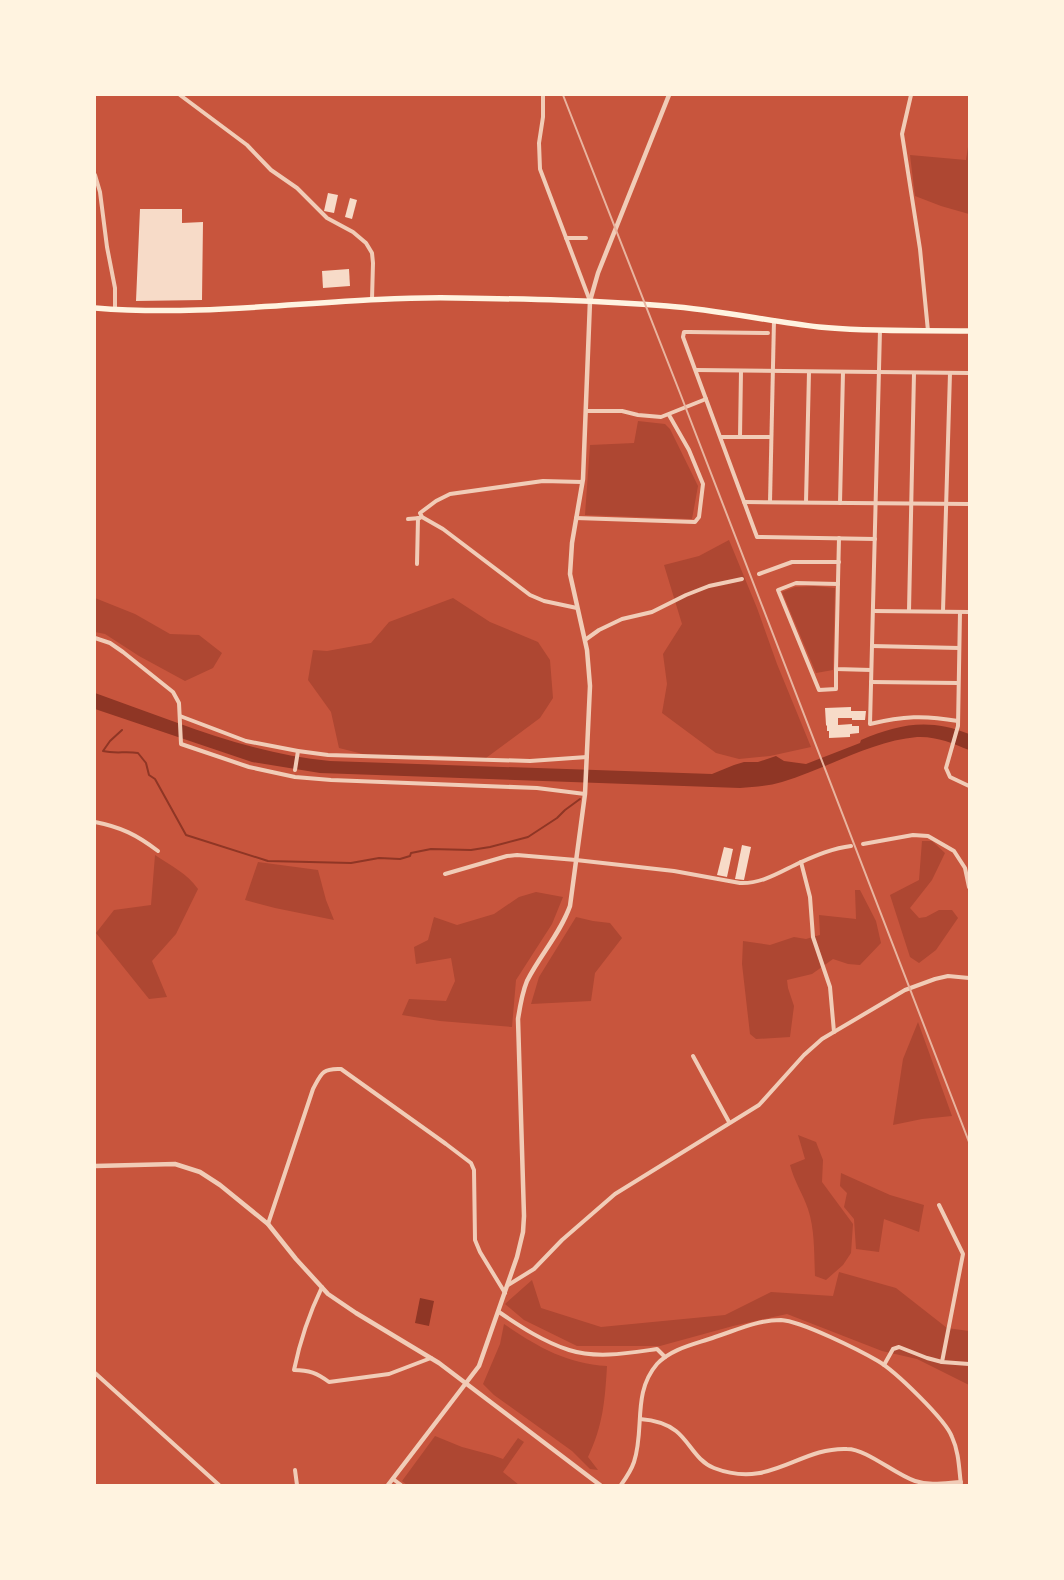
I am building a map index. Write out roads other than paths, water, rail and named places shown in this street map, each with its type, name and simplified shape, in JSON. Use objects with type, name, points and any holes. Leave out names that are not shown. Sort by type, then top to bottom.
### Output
[{"type":"main road","points":[[95,308],[116,310],[220,310],[372,299],[439,298],[590,301],[667,306],[818,326],[880,330],[969,331]]},
{"type":"street","points":[[180,95],[247,145],[271,170],[297,188],[327,218],[353,232],[366,244],[372,253],[372,299]]},
{"type":"street","points":[[543,95],[543,117],[539,143],[540,169],[590,301]]},
{"type":"street","points":[[388,1485],[479,1366],[517,1257],[524,1216],[519,1037],[520,1006],[527,982],[565,920],[570,906],[586,783],[590,686],[589,663],[570,574],[582,482],[590,301],[598,273],[669,95]]},
{"type":"street","points":[[911,95],[902,134],[920,250],[928,330]]},
{"type":"street","points":[[95,175],[100,192],[106,247],[115,288],[116,310]]},
{"type":"street","points":[[566,238],[586,238]]},
{"type":"street","points":[[770,502],[774,320]]},
{"type":"street","points":[[880,330],[870,724],[898,717],[942,718],[958,721]]},
{"type":"street","points":[[768,333],[684,332],[683,337],[757,537],[875,539]]},
{"type":"street","points":[[696,370],[969,374]]},
{"type":"street","points":[[740,437],[741,371]]},
{"type":"street","points":[[806,502],[809,372]]},
{"type":"street","points":[[840,503],[844,372]]},
{"type":"street","points":[[908,611],[914,373]]},
{"type":"street","points":[[943,612],[950,373]]},
{"type":"street","points":[[586,412],[622,411],[638,415],[661,417],[706,399]]},
{"type":"street","points":[[576,518],[695,522],[699,517],[703,484],[689,450],[669,415]]},
{"type":"street","points":[[720,437],[771,437]]},
{"type":"street","points":[[417,564],[420,513],[436,501],[450,494],[543,481],[582,482]]},
{"type":"street","points":[[744,502],[969,504]]},
{"type":"street","points":[[408,519],[420,518],[443,529],[530,595],[544,601],[577,608]]},
{"type":"street","points":[[814,691],[836,689],[839,538]]},
{"type":"street","points":[[759,574],[792,562],[839,562]]},
{"type":"street","points":[[585,640],[598,630],[622,619],[652,612],[709,586],[742,579]]},
{"type":"street","points":[[819,690],[778,590],[796,583],[838,584]]},
{"type":"street","points":[[873,611],[969,612]]},
{"type":"street","points":[[960,612],[958,721],[946,768],[950,777],[969,786]]},
{"type":"street","points":[[95,638],[110,643],[173,692],[179,703],[181,744],[207,754],[249,767],[295,777],[537,788],[585,794]]},
{"type":"street","points":[[872,646],[959,648]]},
{"type":"street","points":[[836,668],[872,670]]},
{"type":"street","points":[[871,682],[958,683]]},
{"type":"street","points":[[180,716],[246,741],[298,751],[328,754],[530,761],[587,757]]},
{"type":"street","points":[[295,770],[298,751]]},
{"type":"street","points":[[95,822],[115,826],[130,832],[158,851]]},
{"type":"street","points":[[863,844],[913,835],[928,836],[954,851],[965,868],[969,887]]},
{"type":"street","points":[[445,874],[507,856],[517,855],[674,871],[740,884],[751,884],[801,862],[841,847],[851,846]]},
{"type":"street","points":[[801,862],[810,898],[813,937],[830,987],[834,1032]]},
{"type":"street","points":[[508,1285],[534,1269],[562,1240],[615,1194],[759,1105],[804,1055],[822,1039],[905,990],[935,978],[948,976],[969,978]]},
{"type":"street","points":[[693,1056],[729,1122]]},
{"type":"street","points":[[268,1224],[313,1089],[322,1073],[330,1068],[341,1069],[470,1163],[474,1170],[475,1240],[480,1252],[505,1293]]},
{"type":"street","points":[[95,1166],[160,1163],[186,1166],[200,1172],[220,1185],[268,1224],[328,1294],[466,1382],[600,1485]]},
{"type":"street","points":[[939,1205],[963,1254],[942,1362]]},
{"type":"street","points":[[322,1287],[306,1324],[294,1370],[307,1370],[317,1373],[329,1382],[388,1374],[431,1358]]},
{"type":"street","points":[[499,1312],[538,1337],[571,1351],[602,1354],[657,1349],[665,1357]]},
{"type":"street","points":[[621,1485],[629,1474],[637,1450],[642,1394],[648,1379],[657,1365],[665,1357],[691,1345],[747,1325],[780,1320],[791,1321],[845,1344],[884,1365],[916,1394],[946,1426],[952,1436],[957,1452],[961,1484],[930,1484],[916,1481],[849,1448],[825,1450],[784,1467],[760,1474],[739,1474],[713,1468],[701,1460],[677,1431],[664,1424],[640,1419]]},
{"type":"street","points":[[884,1365],[893,1348],[899,1347],[942,1362],[969,1364]]},
{"type":"street","points":[[95,1373],[219,1485]]},
{"type":"street","points":[[295,1470],[297,1485]]},
{"type":"street","points":[[394,1479],[401,1485]]},
{"type":"waterway","points":[[122,730],[110,741],[103,751],[138,753],[146,763],[149,775],[155,779],[186,835],[268,861],[351,863],[379,858],[400,859],[410,856],[411,853],[431,849],[471,850],[490,847],[528,837],[557,818],[580,799]]},
{"type":"railway","points":[[563,95],[969,1142]]}]
